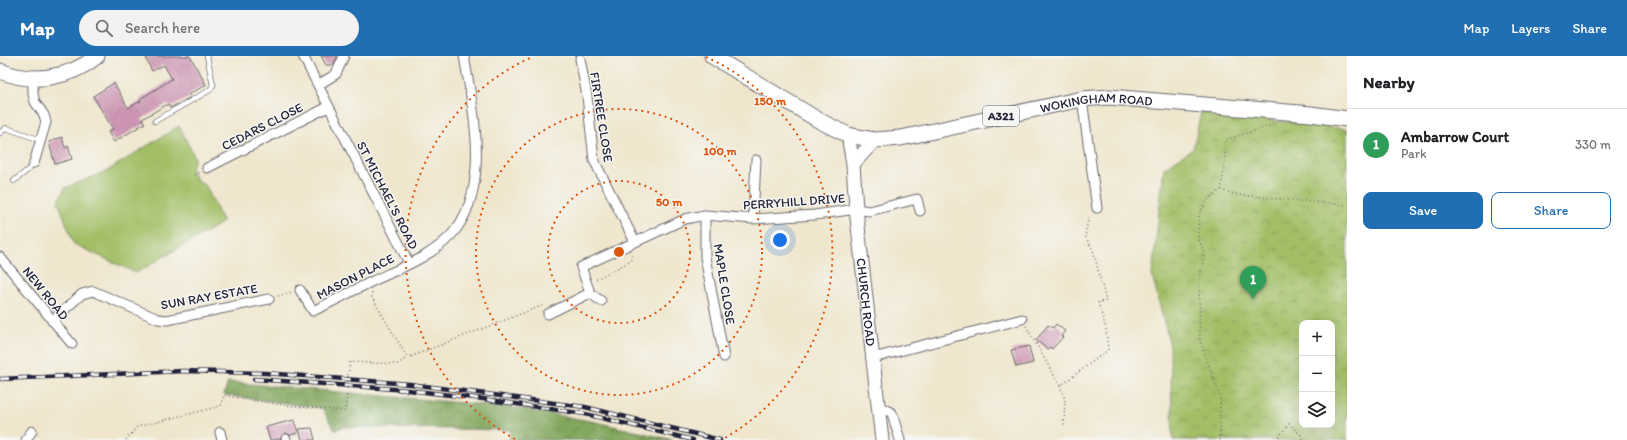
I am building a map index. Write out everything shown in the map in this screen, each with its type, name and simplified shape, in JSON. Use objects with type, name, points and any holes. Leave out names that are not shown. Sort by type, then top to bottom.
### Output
[{"type":"main road","points":[[0,71],[21,78],[33,79],[72,71],[97,56]]},
{"type":"main road","name":"A321","points":[[712,56],[820,121],[848,135]]},
{"type":"main road","name":"WOKINGHAM ROAD","points":[[848,135],[875,140],[901,138],[1082,99],[1109,97],[1311,114],[1347,119]]},
{"type":"street","name":"ST MICHAEL'S ROAD","points":[[302,56],[409,263],[436,248],[452,233],[465,213],[471,198],[476,150],[474,111],[464,56]]},
{"type":"street","points":[[318,85],[336,74],[344,56]]},
{"type":"street","name":"FIRTREE CLOSE","points":[[580,59],[587,96],[594,160],[635,242]]},
{"type":"street","points":[[33,79],[33,94],[35,102],[44,115],[46,122],[34,163]]},
{"type":"street","points":[[1082,99],[1097,208]]},
{"type":"street","name":"CEDARS CLOSE","points":[[207,168],[328,107]]},
{"type":"street","name":"CHURCH ROAD","points":[[848,135],[853,164],[856,209],[882,440]]},
{"type":"street","points":[[853,164],[875,140]]},
{"type":"street","points":[[753,219],[756,160]]},
{"type":"street","name":"PERRYHILL DRIVE","points":[[590,293],[581,267],[685,219],[705,215],[753,219],[814,215],[856,209],[869,211],[917,199],[920,211]]},
{"type":"street","name":"MAPLE CLOSE","points":[[705,215],[705,257],[724,357]]},
{"type":"street","name":"NEW ROAD","points":[[0,257],[72,344]]},
{"type":"street","name":"MASON PLACE","points":[[300,290],[313,311],[409,263]]},
{"type":"street","name":"SUN RAY ESTATE","points":[[52,321],[82,294],[88,291],[102,295],[158,319],[167,320],[269,298]]},
{"type":"street","points":[[548,314],[590,293],[601,301]]},
{"type":"street","points":[[873,358],[1022,319]]},
{"type":"street","points":[[878,406],[892,413],[900,440]]},
{"type":"street","points":[[26,440],[32,431]]},
{"type":"lane","points":[[155,121],[210,90],[213,84],[207,56]]},
{"type":"lane","points":[[0,133],[6,128],[41,140]]},
{"type":"lane","points":[[14,181],[30,169],[34,163]]},
{"type":"path","points":[[1220,440],[1220,396],[1200,341],[1199,285],[1204,252],[1198,237],[1199,214],[1208,199],[1221,190],[1225,161],[1225,140],[1282,122]]},
{"type":"path","points":[[1221,190],[1238,195],[1347,205]]},
{"type":"path","points":[[1060,386],[1108,350],[1106,329],[1098,302],[1106,300],[1093,250],[1085,236],[1088,220],[1097,208]]},
{"type":"path","points":[[376,280],[371,296],[407,358]]},
{"type":"path","points":[[269,298],[300,290]]},
{"type":"path","points":[[126,440],[137,427],[220,406],[224,395],[345,411],[350,362],[397,364],[407,358],[541,306]]},
{"type":"path","points":[[1022,319],[1060,386],[1065,399],[1064,426]]},
{"type":"path","points":[[1276,440],[1289,424],[1302,436],[1303,440]]},
{"type":"green space","points":[[1201,112],[1347,129],[1347,440],[1173,440],[1170,345],[1152,275],[1164,168],[1193,149]]},
{"type":"green space","points":[[179,126],[195,158],[191,169],[196,179],[206,186],[223,222],[136,273],[74,244],[58,201],[65,188],[107,171]]},
{"type":"green space","points":[[228,382],[518,408],[596,422],[673,440],[509,440],[511,430],[342,427],[335,431],[322,408],[224,395]]},
{"type":"building","points":[[152,56],[190,56],[206,85],[189,94],[191,97],[170,108],[169,105],[166,105],[142,119],[145,123],[114,142],[108,132],[113,129],[93,96],[114,83],[128,108],[141,101],[140,99],[172,79],[164,65],[152,71],[146,59]]},
{"type":"building","points":[[321,56],[337,56],[337,58],[333,65],[326,65]]},
{"type":"building","points":[[62,137],[65,148],[68,146],[72,159],[55,164],[49,142]]},
{"type":"building","points":[[1056,324],[1065,331],[1061,336],[1063,337],[1052,349],[1050,347],[1047,349],[1036,340],[1048,325],[1053,328]]},
{"type":"building","points":[[1029,346],[1033,363],[1016,367],[1011,350]]},
{"type":"building","points":[[294,420],[298,433],[290,435],[286,433],[280,439],[270,440],[266,427]]},
{"type":"building","points":[[312,428],[315,440],[302,440],[299,429]]},
{"type":"railway","points":[[0,379],[183,371],[265,373],[410,384],[585,407],[720,440]]},
{"type":"railway","points":[[254,379],[408,390],[483,399],[585,414],[693,440]]},
{"type":"place","name":"Ambarrow Court","points":[[1253,299]]}]
